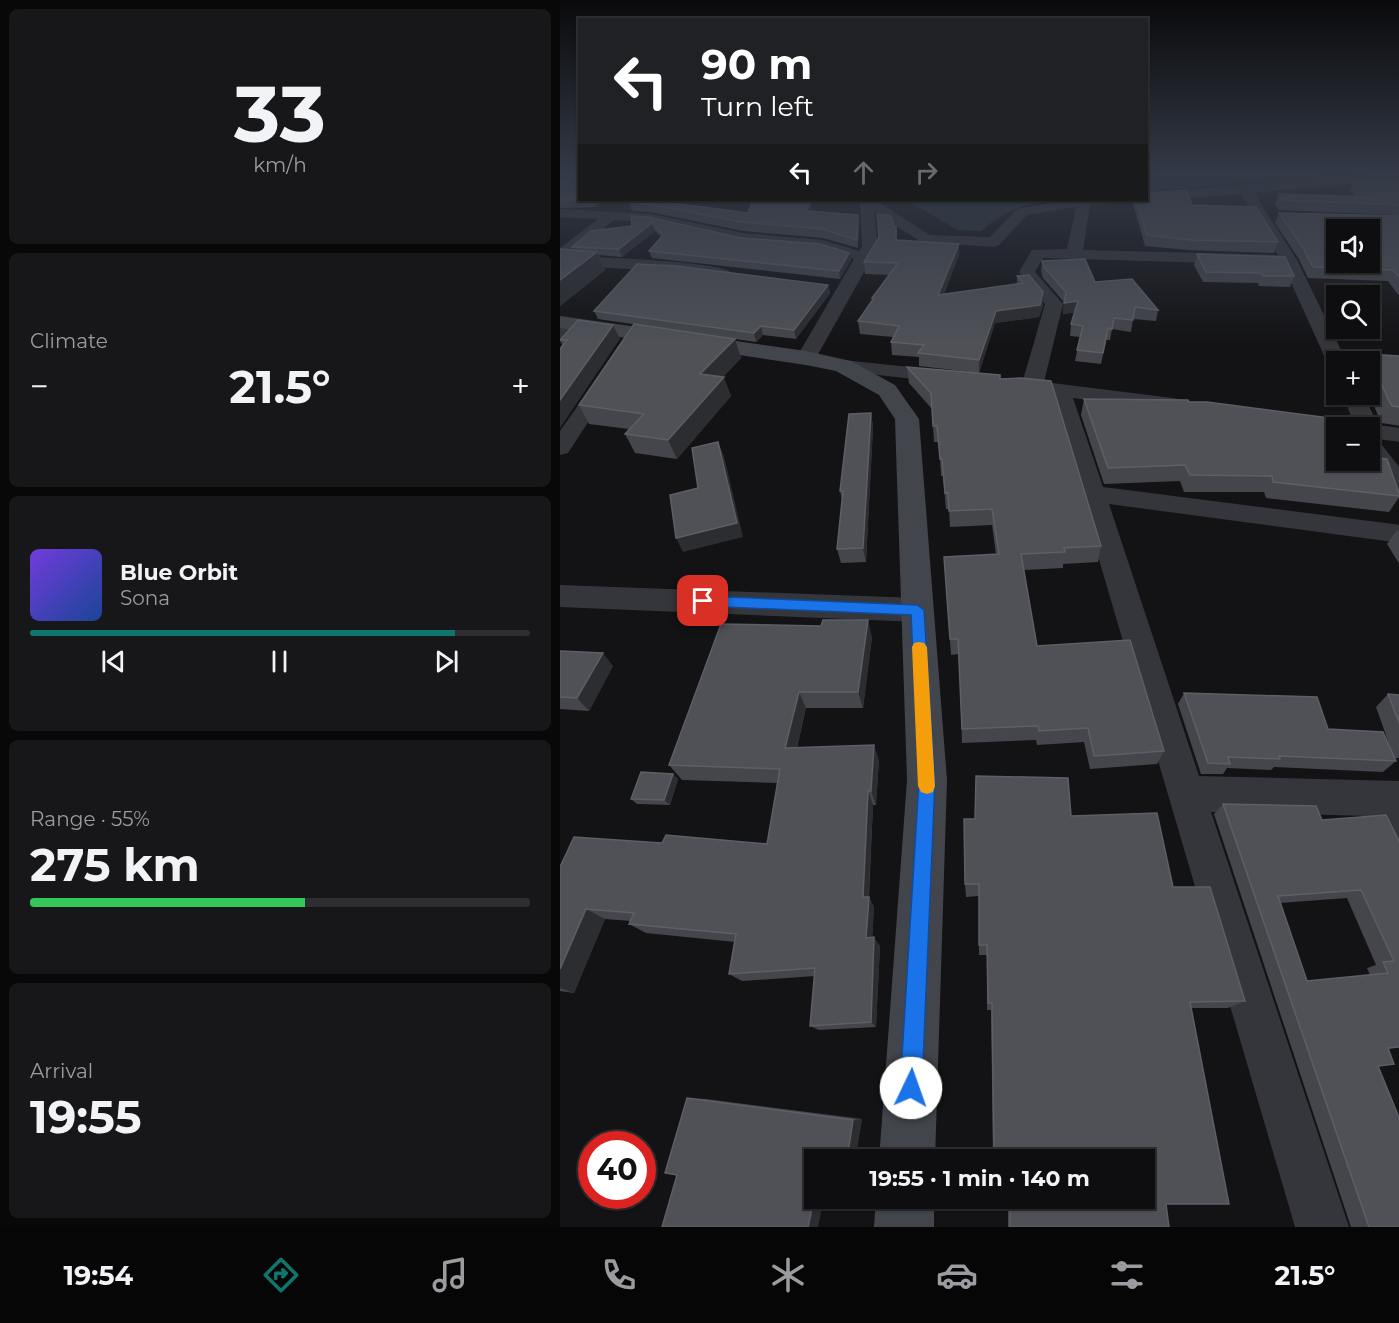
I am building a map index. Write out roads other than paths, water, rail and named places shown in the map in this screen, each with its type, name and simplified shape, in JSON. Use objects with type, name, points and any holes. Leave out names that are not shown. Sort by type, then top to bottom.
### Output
[{"type":"street","points":[[560,258],[594,230]]},
{"type":"street","points":[[707,230],[743,238],[805,242],[863,257]]},
{"type":"street","points":[[806,358],[839,287],[870,247],[869,230]]},
{"type":"street","points":[[913,230],[926,239],[994,242],[1005,230]]},
{"type":"street","points":[[1074,254],[1078,230]]},
{"type":"street","points":[[1271,230],[1289,260],[1332,351]]},
{"type":"street","points":[[1289,260],[1038,253],[1027,272],[1054,304],[1046,388],[1092,494],[1322,1227]]},
{"type":"street","points":[[560,258],[679,267],[735,275]]},
{"type":"street","points":[[564,326],[626,350],[806,358],[843,366],[973,380]]},
{"type":"street","points":[[560,448],[626,350]]},
{"type":"street","points":[[843,366],[887,390],[907,419],[927,780],[908,1149]]},
{"type":"street","points":[[1009,384],[1189,407]]},
{"type":"street","points":[[1380,431],[1400,435]]},
{"type":"street","points":[[1380,459],[1400,486]]},
{"type":"street","points":[[1092,494],[1400,534]]},
{"type":"street","points":[[560,596],[917,610]]},
{"type":"street","points":[[1185,793],[1390,798],[1400,838]]},
{"type":"street","points":[[904,1227],[905,1209]]}]
